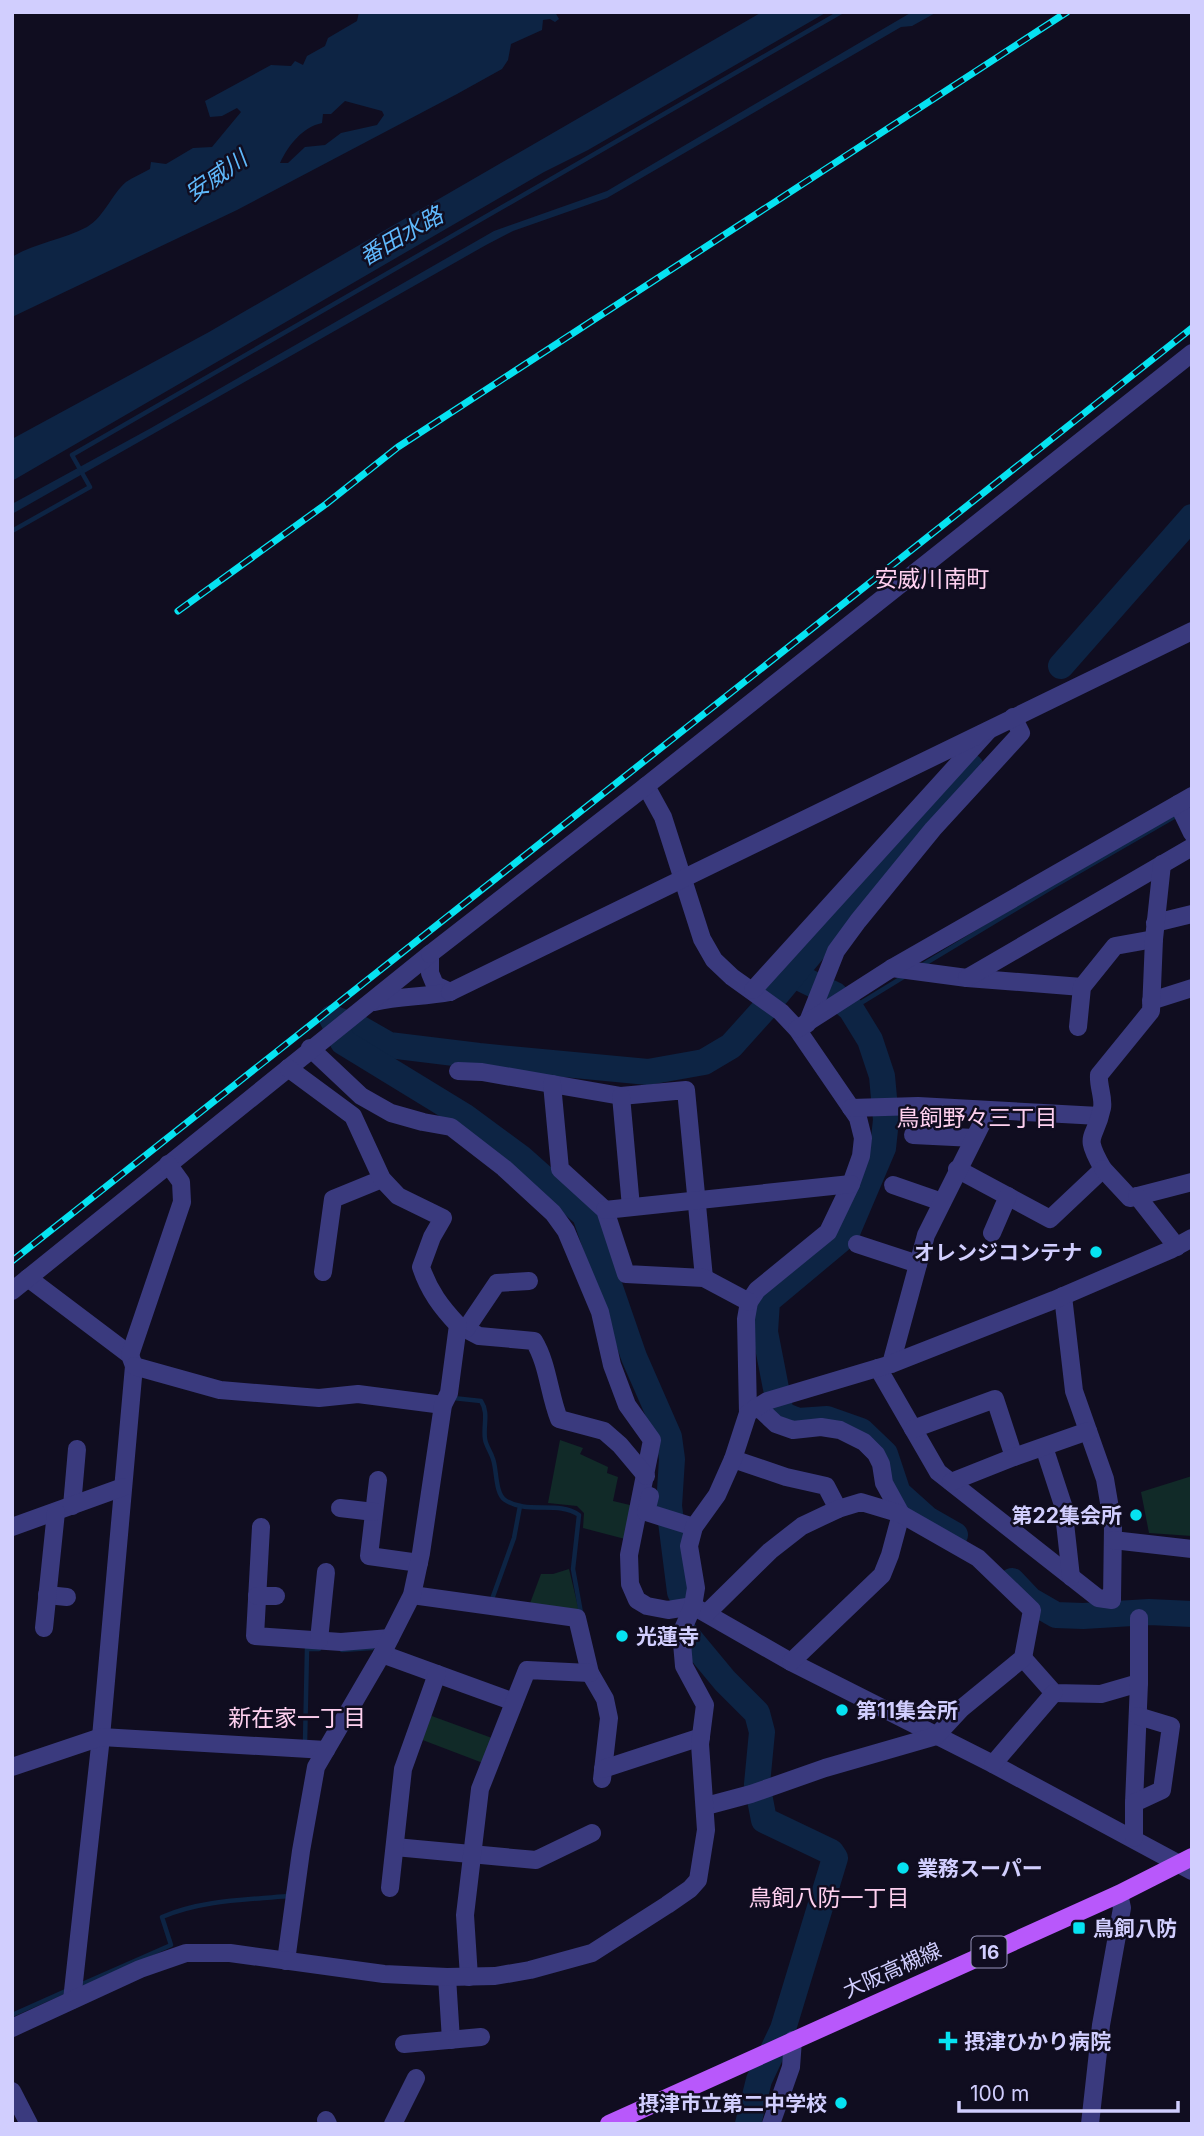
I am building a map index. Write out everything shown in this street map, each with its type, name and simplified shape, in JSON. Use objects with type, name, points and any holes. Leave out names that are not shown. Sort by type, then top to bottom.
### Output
[{"type":"main road","name":"大阪高槻線","points":[[613,2123],[789,2041],[1186,1864]]},
{"type":"street","points":[[12,1291],[310,1048],[646,786],[1192,353]]},
{"type":"street","points":[[366,1006],[392,997],[421,997],[450,992],[1192,631]]},
{"type":"street","points":[[826,1000],[833,959],[858,921],[933,829],[1021,733],[1013,718]]},
{"type":"street","points":[[756,993],[990,729]]},
{"type":"street","points":[[646,786],[663,817],[702,940],[714,960],[732,977],[802,1027],[858,1118],[863,1138],[851,1184],[828,1232],[757,1290],[749,1301],[746,1319],[757,1407],[717,1495],[694,1527],[689,1546],[700,1609]]},
{"type":"street","points":[[802,1027],[826,1000],[905,969],[1185,800],[1192,833]]},
{"type":"street","points":[[967,978],[1192,848]]},
{"type":"street","points":[[1162,864],[1151,1011],[1099,1075],[1098,1085],[1103,1105],[1091,1136],[1091,1148],[1103,1169],[1130,1198],[1192,1182]]},
{"type":"street","points":[[1077,1027],[1082,988],[1115,946],[1192,914]]},
{"type":"street","points":[[430,954],[430,973],[435,985],[450,992]]},
{"type":"street","points":[[905,969],[967,978],[1082,988]]},
{"type":"street","points":[[1152,1001],[1192,988]]},
{"type":"street","points":[[310,1048],[361,1096],[391,1114],[451,1126],[505,1168],[553,1213],[566,1231],[600,1312],[612,1365],[627,1405],[652,1440],[629,1555],[630,1584],[637,1600],[647,1606],[668,1610],[700,1609],[791,1662],[1186,1864]]},
{"type":"street","points":[[288,1068],[353,1116],[382,1179],[398,1196],[443,1218],[432,1237],[421,1267],[427,1285],[441,1307],[462,1327],[479,1336],[534,1341],[541,1354],[551,1400],[559,1419],[604,1432],[647,1470],[655,1473],[646,1513],[694,1527]]},
{"type":"street","points":[[458,1071],[482,1072],[621,1096],[686,1090],[704,1278]]},
{"type":"street","points":[[552,1084],[561,1169],[605,1210],[626,1274],[704,1278],[749,1301]]},
{"type":"street","points":[[621,1096],[631,1207]]},
{"type":"street","points":[[851,1108],[886,1107],[1099,1116]]},
{"type":"street","points":[[988,1111],[926,1235],[884,1366],[913,1429],[938,1472],[1098,1598],[1112,1600],[1113,1526],[1105,1479],[1074,1391],[1063,1296]]},
{"type":"street","points":[[914,1135],[974,1138]]},
{"type":"street","points":[[73,1992],[100,1744],[132,1360],[182,1202],[181,1182],[168,1164]]},
{"type":"street","points":[[957,1169],[1050,1219],[1103,1169]]},
{"type":"street","points":[[323,1272],[333,1199],[382,1179]]},
{"type":"street","points":[[605,1210],[851,1184]]},
{"type":"street","points":[[893,1185],[942,1202]]},
{"type":"street","points":[[992,1233],[1008,1196]]},
{"type":"street","points":[[757,1407],[884,1366],[1063,1296],[1184,1243],[1137,1196]]},
{"type":"street","points":[[856,1244],[918,1264]]},
{"type":"street","points":[[28,1278],[132,1360],[220,1390],[319,1398],[358,1394],[446,1400]]},
{"type":"street","points":[[311,1749],[386,1646],[412,1595],[446,1400],[462,1327],[497,1283],[529,1281]]},
{"type":"street","points":[[913,1429],[995,1399],[1014,1457]]},
{"type":"street","points":[[757,1407],[776,1424],[793,1430],[821,1427],[864,1442],[876,1454],[881,1464],[884,1483],[901,1514],[882,1575],[791,1662]]},
{"type":"street","points":[[951,1482],[1088,1431]]},
{"type":"street","points":[[1044,1447],[1063,1505],[1071,1577]]},
{"type":"street","points":[[44,1628],[47,1595],[77,1449]]},
{"type":"street","points":[[733,1459],[786,1477],[826,1486],[838,1509]]},
{"type":"street","points":[[378,1480],[369,1556],[419,1563]]},
{"type":"street","points":[[12,1527],[123,1487]]},
{"type":"street","points":[[12,2028],[73,1992],[186,1953],[230,1953],[384,1973],[447,1978],[495,1976],[530,1970],[592,1953],[667,1905],[698,1880],[706,1830],[701,1737],[705,1706],[684,1666],[682,1631],[700,1609],[770,1551],[802,1526],[838,1509],[861,1502],[901,1514],[978,1558],[1032,1610],[1023,1658],[962,1708],[936,1736],[706,1806]]},
{"type":"street","points":[[340,1508],[374,1512]]},
{"type":"street","points":[[261,1527],[255,1636],[386,1646],[438,1674],[514,1702]]},
{"type":"street","points":[[1113,1540],[1192,1549]]},
{"type":"street","points":[[319,1640],[327,1572]]},
{"type":"street","points":[[47,1595],[67,1597]]},
{"type":"street","points":[[412,1595],[577,1618],[590,1673],[605,1699],[609,1718],[603,1774],[701,1737]]},
{"type":"street","points":[[257,1596],[276,1596]]},
{"type":"street","points":[[1134,1838],[1139,1618]]},
{"type":"street","points":[[1023,1658],[1054,1693],[1101,1694],[1139,1683]]},
{"type":"street","points":[[469,1977],[465,1915],[480,1789],[514,1702],[527,1670],[590,1673]]},
{"type":"street","points":[[390,1888],[403,1769],[438,1674]]},
{"type":"street","points":[[993,1764],[1054,1693]]},
{"type":"street","points":[[1134,1803],[1162,1790],[1171,1726],[1138,1716]]},
{"type":"street","points":[[12,1767],[100,1744],[311,1749]]},
{"type":"street","points":[[286,1961],[316,1767],[311,1749]]},
{"type":"street","points":[[395,1847],[536,1860],[592,1833]]},
{"type":"street","points":[[1090,2124],[1101,2025],[1122,1908],[1119,1894]]},
{"type":"street","points":[[447,1978],[450,2040]]},
{"type":"street","points":[[404,2044],[481,2037]]},
{"type":"street","points":[[771,2124],[791,2067],[789,2041]]},
{"type":"street","points":[[393,2124],[416,2078]]},
{"type":"street","points":[[12,2091],[29,2124]]},
{"type":"green space","points":[[560,1440],[583,1448],[580,1454],[608,1467],[607,1473],[618,1477],[613,1501],[634,1506],[625,1539],[583,1528],[584,1513],[577,1506],[548,1503]]},
{"type":"green space","points":[[1192,1476],[1192,1536],[1149,1533],[1141,1492]]},
{"type":"green space","points":[[569,1569],[580,1615],[529,1606],[541,1574],[553,1574]]},
{"type":"green space","points":[[429,1715],[492,1738],[483,1763],[420,1739]]},
{"type":"water","name":"安威川","points":[[359,12],[555,12],[559,19],[555,22],[550,19],[543,20],[542,30],[511,44],[508,60],[502,69],[457,94],[237,210],[12,317],[12,257],[87,227],[99,217],[126,182],[150,169],[151,162],[166,164],[193,148],[212,147],[241,112],[237,108],[222,116],[210,117],[205,101],[271,65],[291,66],[295,61],[303,65],[307,56],[325,46],[328,38],[357,21]],"holes":[[[345,101],[382,111],[384,115],[377,125],[341,133],[325,145],[305,147],[288,163],[280,163],[297,137],[322,123],[323,114],[331,114]]]},
{"type":"water","name":"番田水路","points":[[762,12],[827,12],[588,150],[544,172],[12,481],[12,439],[209,332]]},
{"type":"water","points":[[912,12],[937,12],[912,26],[901,27],[607,198],[513,231],[486,245],[12,514],[12,504],[151,428],[494,231],[607,191]]},
{"type":"waterway","points":[[12,531],[90,487],[72,455],[841,12]]},
{"type":"waterway","points":[[1061,666],[1192,517]]},
{"type":"waterway","points":[[332,1018],[361,1029],[389,1045],[479,1056],[648,1072],[704,1062],[731,1046],[971,767]]},
{"type":"waterway","points":[[921,966],[1179,814]]},
{"type":"waterway","points":[[794,975],[835,995],[851,1009],[870,1040],[882,1076],[886,1120],[883,1148],[846,1235],[767,1301],[765,1332],[781,1414],[798,1421],[827,1419],[861,1431],[885,1454],[898,1493],[927,1519],[955,1535]]},
{"type":"waterway","points":[[851,1009],[905,976]]},
{"type":"waterway","points":[[332,1018],[343,1042],[464,1116],[521,1158],[585,1215],[634,1357],[669,1437],[672,1459],[669,1506],[680,1592]]},
{"type":"waterway","points":[[453,1398],[481,1401],[485,1415],[486,1442],[493,1459],[499,1492],[505,1500],[523,1507],[562,1508],[579,1515],[573,1569],[581,1613]]},
{"type":"waterway","points":[[491,1602],[514,1538],[520,1506]]},
{"type":"waterway","points":[[1012,1581],[1030,1600],[1056,1615],[1149,1612],[1192,1614]]},
{"type":"waterway","points":[[686,1634],[725,1681],[757,1713],[762,1732],[757,1784],[764,1820],[831,1852],[835,1858],[783,2029],[759,2080],[748,2124]]},
{"type":"waterway","points":[[342,1650],[372,1648]]},
{"type":"waterway","points":[[305,1743],[307,1649],[319,1649]]},
{"type":"waterway","points":[[80,1985],[171,1945],[162,1917],[208,1904],[288,1896],[288,1893]]},
{"type":"waterway","points":[[12,2015],[68,1990]]},
{"type":"railway","points":[[178,611],[326,504],[398,447],[1067,12]]},
{"type":"railway","points":[[12,1261],[1192,328]]},
{"type":"place","name":"オレンジコンテナ","points":[[1096,1252]]},
{"type":"place","name":"第22集会所","points":[[1136,1515]]},
{"type":"place","name":"光蓮寺","points":[[622,1636]]},
{"type":"place","name":"第11集会所","points":[[842,1710]]},
{"type":"place","name":"業務スーパー","points":[[903,1868]]},
{"type":"place","name":"鳥飼八防","points":[[1079,1928]]},
{"type":"place","name":"摂津ひかり病院","points":[[948,2041]]},
{"type":"place","name":"摂津市立第二中学校","points":[[841,2103]]},
{"type":"district","name":"安威川南町","points":[[932,579]]},
{"type":"district","name":"鳥飼野々三丁目","points":[[977,1118]]},
{"type":"district","name":"新在家一丁目","points":[[297,1718]]},
{"type":"district","name":"鳥飼八防一丁目","points":[[829,1898]]}]
